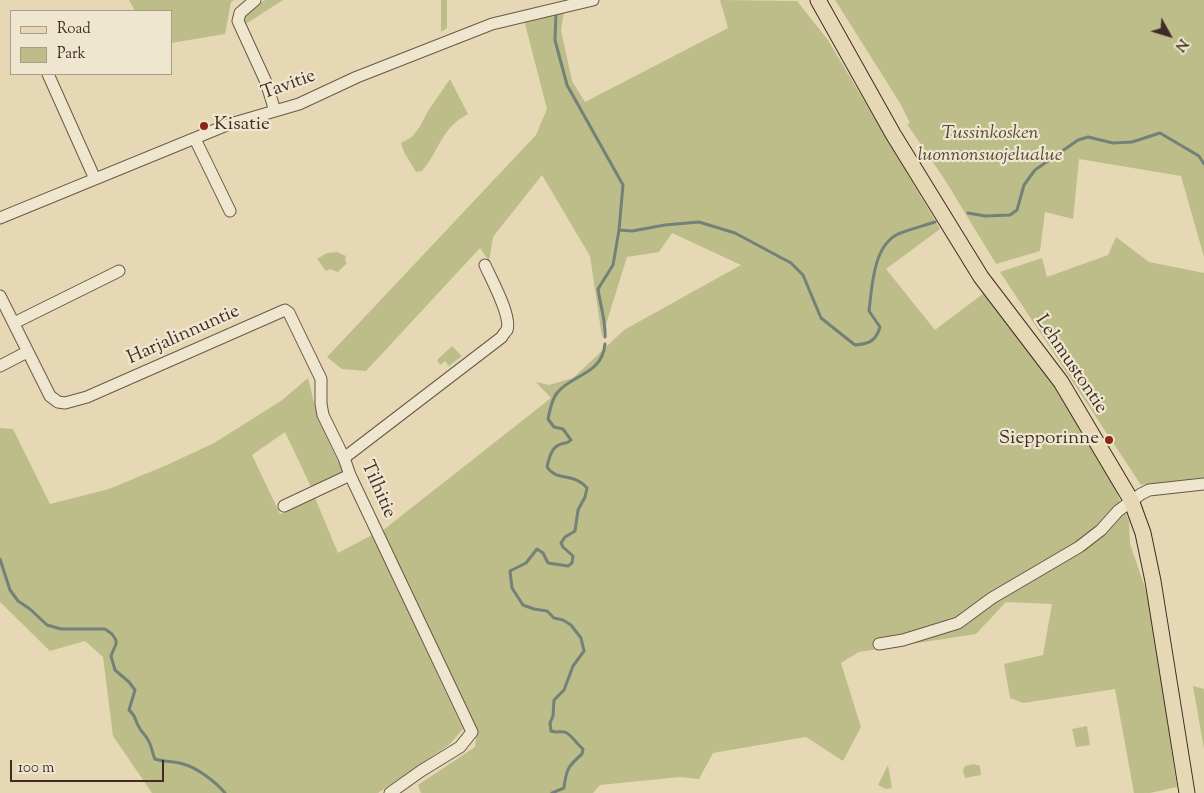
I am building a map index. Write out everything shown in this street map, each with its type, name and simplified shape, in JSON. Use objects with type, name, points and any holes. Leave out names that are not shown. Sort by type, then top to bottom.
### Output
[{"type":"main road","name":"Lehmustontie","points":[[818,0],[893,134],[981,277],[1061,382],[1131,500],[1143,533],[1153,582],[1187,793]]},
{"type":"street","points":[[254,0],[240,13],[238,21],[266,82],[275,111]]},
{"type":"street","name":"Tavitie","points":[[0,218],[226,126],[299,104],[357,77],[492,24],[593,0]]},
{"type":"street","points":[[48,75],[95,180]]},
{"type":"street","points":[[195,139],[230,211]]},
{"type":"street","name":"Tilhitie","points":[[390,793],[460,747],[472,732],[350,475],[344,458],[502,337],[507,331],[507,323],[501,302],[485,265]]},
{"type":"street","points":[[14,323],[119,271]]},
{"type":"street","name":"Harjalinnuntie","points":[[0,296],[50,396],[58,402],[65,403],[110,388],[285,310],[288,312],[321,380],[323,415],[344,458]]},
{"type":"street","points":[[0,366],[27,352]]},
{"type":"street","points":[[284,506],[350,475]]},
{"type":"street","points":[[879,644],[902,640],[958,623],[992,598],[1078,547],[1101,530],[1131,500],[1150,490],[1204,484]]},
{"type":"green space","points":[[129,0],[234,0],[231,2],[225,34],[172,43],[172,10],[134,10]]},
{"type":"green space","points":[[265,0],[283,0],[244,25],[246,16],[253,7]]},
{"type":"green space","points":[[441,0],[447,0],[447,28],[441,32]]},
{"type":"green space","points":[[720,0],[797,1],[828,40],[940,229],[886,269],[935,330],[984,293],[1055,388],[1119,485],[1117,494],[1129,521],[1130,544],[1148,596],[1177,787],[1150,793],[1134,793],[1115,689],[1023,703],[1010,698],[1004,664],[1043,655],[1052,604],[1006,602],[976,634],[859,652],[841,663],[861,727],[843,761],[806,737],[713,753],[699,779],[680,777],[600,785],[593,793],[421,793],[418,785],[475,747],[477,730],[382,531],[551,398],[536,382],[549,385],[573,378],[624,330],[741,265],[672,233],[659,252],[627,257],[602,337],[590,256],[542,175],[493,237],[489,261],[480,248],[366,371],[342,369],[327,357],[536,135],[547,109],[524,20],[564,11],[561,30],[572,81],[585,102],[728,28]]},
{"type":"green space","name":"Tussinkosken luonnonsuojelualue","points":[[835,0],[1204,0],[1204,257],[1181,176],[1079,159],[1073,219],[1045,212],[1040,251],[996,264],[945,180],[907,124],[910,123],[900,103]]},
{"type":"green space","points":[[450,79],[468,114],[452,126],[422,171],[416,172],[401,143],[412,137],[419,128]]},
{"type":"green space","points":[[1116,237],[1149,262],[1204,273],[1204,478],[1141,485],[1000,272],[1042,258],[1047,277],[1108,255]]},
{"type":"green space","points":[[337,252],[346,256],[345,261],[347,263],[338,272],[330,269],[326,271],[317,259],[327,253]]},
{"type":"green space","points":[[452,346],[462,356],[449,366],[445,361],[440,365],[437,360]]},
{"type":"green space","points":[[308,378],[318,419],[344,474],[311,487],[285,432],[252,455],[280,514],[315,498],[338,553],[372,535],[463,729],[450,744],[378,793],[152,793],[113,736],[103,657],[85,641],[50,651],[0,602],[0,428],[13,429],[50,504],[109,489],[214,443],[281,401]]},
{"type":"green space","points":[[1193,686],[1204,689],[1204,749]]},
{"type":"green space","points":[[1087,726],[1090,745],[1076,747],[1072,729]]},
{"type":"green space","points":[[974,764],[980,766],[981,775],[965,778],[963,770],[965,766]]},
{"type":"green space","points":[[888,765],[892,788],[886,789],[878,785]]},
{"type":"waterway","points":[[556,13],[555,40],[567,85],[623,185],[619,230],[613,265],[598,289],[604,319],[605,337]]},
{"type":"waterway","points":[[968,213],[985,216],[1010,215],[1017,210],[1024,185],[1035,170],[1078,140],[1088,137],[1113,143],[1132,142],[1160,133],[1199,156],[1204,164]]},
{"type":"waterway","points":[[619,230],[632,231],[665,225],[699,222],[735,233],[791,263],[803,275],[821,318],[855,345],[864,344],[874,339],[880,327],[869,311],[875,268],[883,248],[898,234],[935,222]]},
{"type":"waterway","points":[[552,793],[564,788],[568,769],[582,754],[583,749],[571,736],[566,733],[551,731],[550,723],[553,716],[554,700],[564,690],[573,666],[584,651],[581,638],[571,625],[563,620],[554,618],[547,611],[523,605],[512,588],[510,571],[526,563],[537,549],[543,553],[548,563],[568,566],[572,563],[573,556],[561,543],[565,537],[575,531],[578,510],[585,497],[587,488],[577,480],[551,472],[547,467],[556,446],[571,440],[563,429],[554,427],[548,419],[552,402],[557,393],[570,382],[586,373],[598,362],[603,354],[605,344]]},
{"type":"waterway","points":[[0,559],[10,590],[18,601],[47,625],[61,629],[105,629],[112,634],[116,640],[111,656],[115,670],[135,690],[129,710],[149,742],[155,759],[180,763],[194,768],[225,793]]},
{"type":"place","name":"Kisatie","points":[[204,126]]},
{"type":"place","name":"Siepporinne","points":[[1109,440]]}]
